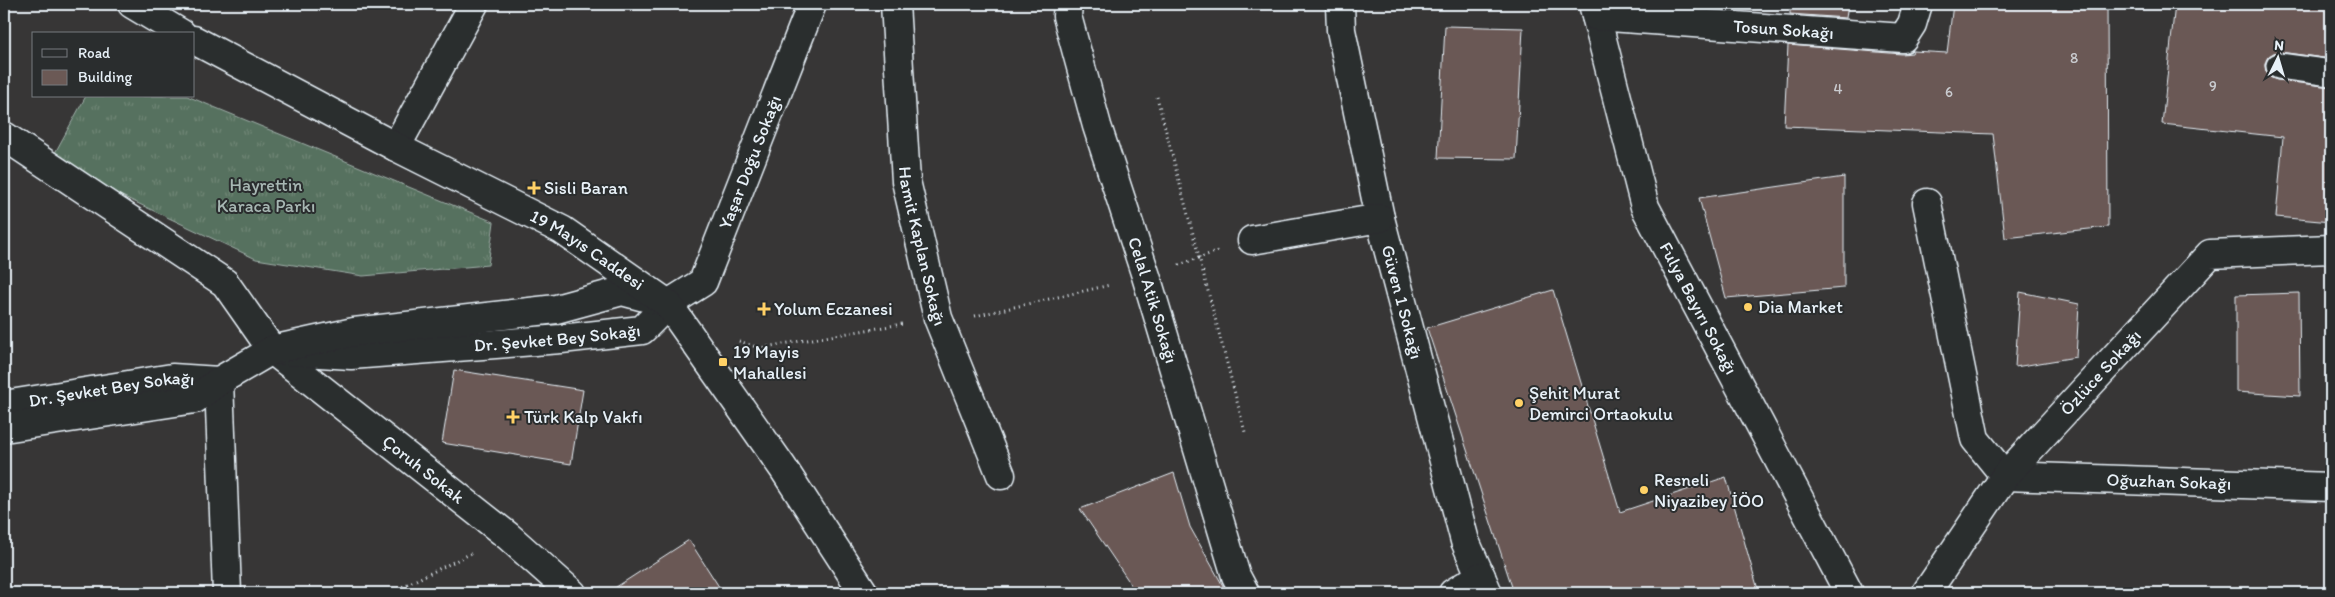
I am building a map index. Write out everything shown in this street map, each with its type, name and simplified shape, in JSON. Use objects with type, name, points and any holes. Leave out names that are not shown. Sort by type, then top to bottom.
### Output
[{"type":"street","points":[[132,4],[179,32]]},
{"type":"street","points":[[396,148],[474,4]]},
{"type":"street","name":"Yaşar Doğu Sokağı","points":[[668,304],[703,282],[812,4]]},
{"type":"street","name":"Hamit Kaplan Sokağı","points":[[895,4],[906,181],[938,318],[1000,476]]},
{"type":"street","name":"Celal Atik Sokağı","points":[[1068,4],[1068,16],[1097,126],[1146,276],[1236,576],[1245,593]]},
{"type":"street","name":"Güven 1 Sokağı","points":[[1340,4],[1341,30],[1380,218],[1465,541],[1484,585]]},
{"type":"street","name":"Tosun Sokağı","points":[[1594,10],[1903,38],[1912,24],[1918,4]]},
{"type":"street","name":"Fulya Bayırı Sokağı","points":[[1594,10],[1645,207],[1849,593]]},
{"type":"street","name":"19 Mayıs Caddesi","points":[[195,41],[396,148],[562,230],[668,304],[783,468],[864,593]]},
{"type":"street","name":"Çoruh Sokak","points":[[4,136],[225,283],[272,350],[508,536],[572,593]]},
{"type":"street","points":[[1927,203],[1975,440],[2006,476]]},
{"type":"street","points":[[1252,240],[1380,218]]},
{"type":"street","name":"Özlüce Sokağı","points":[[1926,593],[2006,476],[2210,254],[2331,249]]},
{"type":"street","name":"Dr. Şevket Bey Sokağı","points":[[4,428],[195,399],[219,381],[272,350],[354,332],[556,309],[622,291],[668,304],[642,330],[561,339],[351,355],[272,350]]},
{"type":"street","name":"Dr. Şevket Bey Sokağı","points":[[4,405],[172,378],[219,381]]},
{"type":"street","points":[[219,381],[227,593]]},
{"type":"street","name":"Oğuzhan Sokağı","points":[[2006,476],[2331,487]]},
{"type":"street","points":[[1452,593],[1484,585]]},
{"type":"lane","points":[[2279,66],[2331,73]]},
{"type":"path","points":[[1157,97],[1244,432]]},
{"type":"path","points":[[389,593],[508,536]]},
{"type":"green space","name":"Hayrettin Karaca Parkı","points":[[85,98],[192,98],[494,222],[488,265],[363,276],[256,259],[50,162]]},
{"type":"building","points":[[1790,4],[1848,4],[1846,18],[1790,14]]},
{"type":"building","points":[[1953,4],[2107,4],[2108,227],[2005,238],[1993,134],[1784,126],[1788,45],[1902,54],[1912,53],[1913,51],[1947,53]]},
{"type":"building","points":[[2175,4],[2331,4],[2331,59],[2280,52],[2268,57],[2265,65],[2270,77],[2277,80],[2331,87],[2331,222],[2276,217],[2283,137],[2162,124]]},
{"type":"building","points":[[1445,26],[1523,28],[1516,159],[1438,158]]},
{"type":"building","points":[[1844,177],[1844,288],[1726,298],[1699,198]]},
{"type":"building","name":"Şehit Murat Demirci Ortaokulu","points":[[1553,290],[1620,512],[1726,477],[1759,593],[1514,593],[1427,328]]},
{"type":"building","points":[[2020,292],[2079,304],[2076,357],[2015,367]]},
{"type":"building","points":[[2299,293],[2300,396],[2236,392],[2236,295]]},
{"type":"building","name":"Türk Kalp Vakfı","points":[[454,370],[583,390],[571,464],[442,443]]},
{"type":"building","points":[[1174,473],[1190,527],[1227,593],[1134,593],[1128,580],[1080,509]]},
{"type":"building","points":[[689,540],[723,593],[607,593]]},
{"type":"place","name":"Sisli Baran","points":[[534,188]]},
{"type":"place","name":"Dia Market","points":[[1748,307]]},
{"type":"place","name":"Yolum Eczanesi","points":[[764,309]]},
{"type":"place","name":"19 Mayis Mahallesi","points":[[723,362]]},
{"type":"place","name":"Şehit Murat Demirci Ortaokulu","points":[[1519,403]]},
{"type":"place","name":"Türk Kalp Vakfı","points":[[513,417]]},
{"type":"place","name":"Resneli Niyazibey İÖO","points":[[1644,490]]}]
